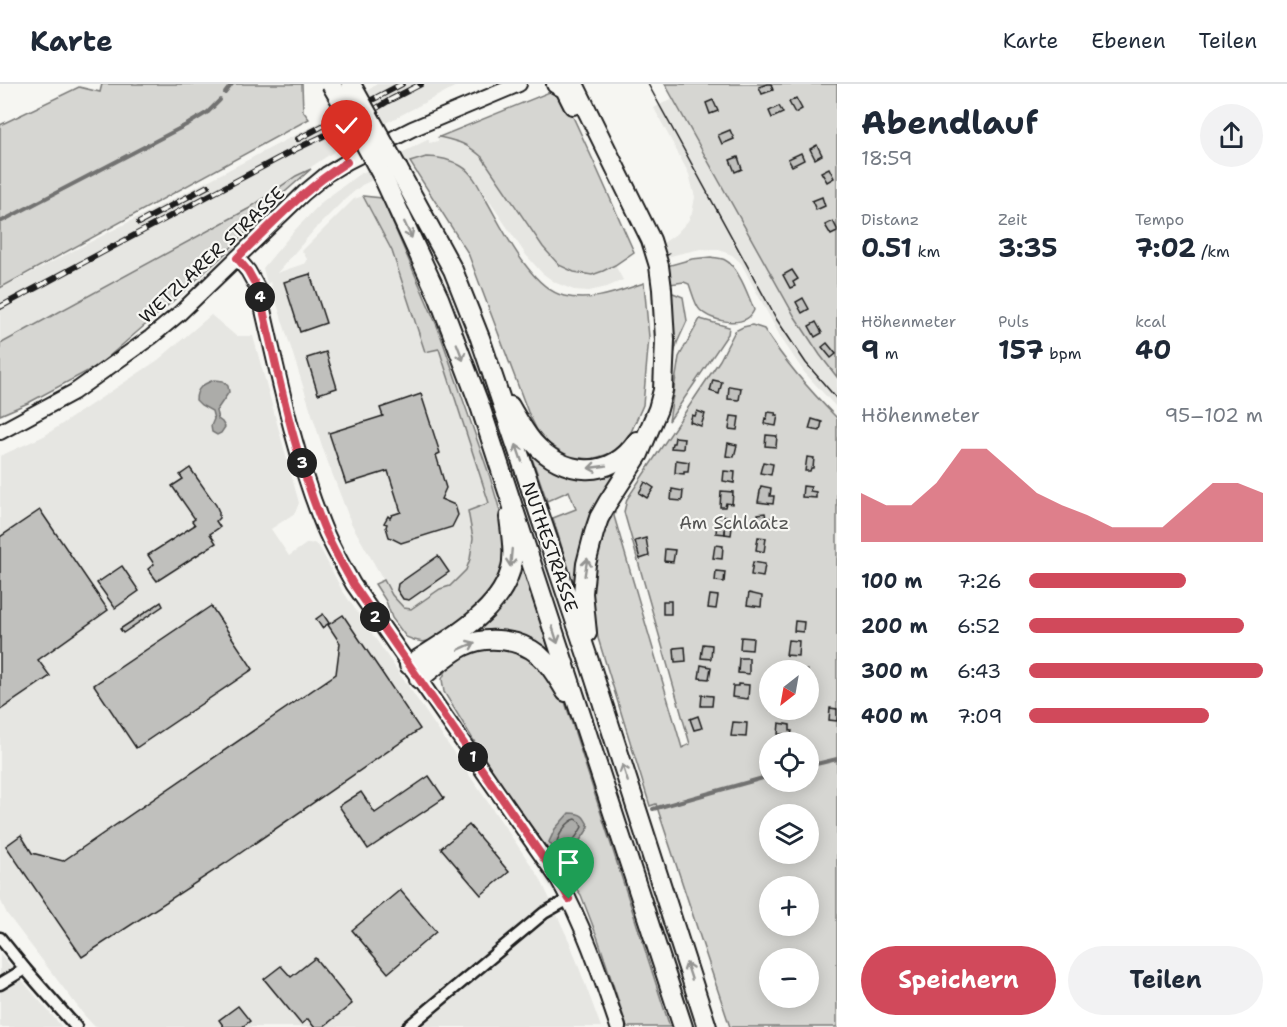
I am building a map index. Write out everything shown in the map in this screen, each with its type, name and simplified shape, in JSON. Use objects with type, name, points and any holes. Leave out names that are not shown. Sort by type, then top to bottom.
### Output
[{"type":"highway","name":"NUTHESTRASSE","points":[[331,84],[353,122],[391,173],[453,270],[480,338],[591,667],[707,1027]]},
{"type":"highway","name":"NUTHESTRASSE","points":[[351,84],[391,173],[480,406],[683,1027]]},
{"type":"highway","points":[[496,385],[533,441],[547,454],[565,465],[582,469],[599,469],[615,463],[625,455],[636,444],[652,407],[657,381],[658,350],[656,305],[650,269],[643,247],[565,89],[556,84]]},
{"type":"highway","points":[[574,84],[651,240],[659,266],[665,340],[663,390],[658,409],[639,454],[599,518],[586,564],[583,593],[591,667]]},
{"type":"highway","points":[[414,672],[457,633],[483,614],[500,594],[510,572],[513,552],[505,479]]},
{"type":"highway","points":[[414,672],[475,642],[491,640],[520,644],[538,654],[552,669],[582,718]]},
{"type":"street","name":"WETZLARER STRASSE","points":[[0,432],[74,392],[134,350],[180,313],[303,193],[327,174],[412,129],[519,84]]},
{"type":"street","points":[[237,258],[248,271],[258,289],[298,449],[322,524],[353,584],[558,879],[569,899],[604,985],[618,1027]]},
{"type":"street","points":[[408,1027],[544,913],[569,899]]},
{"type":"street","points":[[0,938],[76,1027]]},
{"type":"street","points":[[0,984],[25,969]]},
{"type":"shaded area","points":[[377,84],[460,84],[344,145],[248,209],[0,343],[0,289],[328,118]]},
{"type":"shaded area","points":[[673,98],[795,317],[837,377],[837,408],[804,372],[781,338],[741,263],[732,255],[719,250],[701,249],[668,257],[662,244],[688,221],[695,197],[689,174],[654,108]]},
{"type":"shaded area","points":[[439,137],[470,146],[482,157],[497,177],[603,271],[615,265],[623,280],[589,291],[574,290],[556,283],[542,273],[526,255],[473,177],[461,166],[438,157],[416,159],[362,185],[315,229],[277,273],[306,263],[307,259],[302,251],[354,199],[363,196],[392,251],[425,352],[438,348],[489,504],[468,511],[473,538],[466,570],[450,586],[440,589],[411,609],[404,608],[392,595],[351,523],[324,452],[270,282],[267,284],[263,268],[323,201],[358,175],[429,139],[429,143],[438,141]]},
{"type":"shaded area","points":[[211,315],[236,336],[253,336],[299,503],[295,513],[271,529],[289,556],[306,544],[314,543],[320,548],[342,590],[540,878],[570,943],[601,1027],[95,1027],[7,914],[0,899],[0,456],[44,436],[158,360]]},
{"type":"shaded area","points":[[0,953],[27,986],[62,1027],[0,1027]]},
{"type":"green space","points":[[102,84],[302,84],[303,111],[309,119],[0,288],[0,125],[79,87],[100,92]]},
{"type":"green space","points":[[665,84],[837,84],[837,377],[795,317]]},
{"type":"green space","points":[[552,91],[567,104],[634,252],[615,265],[592,275],[574,272],[559,265],[543,247],[482,157],[462,144],[439,137]]},
{"type":"green space","points":[[426,157],[448,160],[469,172],[518,255],[540,281],[552,291],[564,296],[585,298],[605,295],[644,283],[649,337],[643,405],[631,432],[615,452],[592,459],[570,457],[549,444],[537,430],[528,412],[468,253],[410,162]]},
{"type":"green space","points":[[311,169],[277,199],[228,251],[99,365],[28,403],[0,415],[0,344],[248,209],[296,176]]},
{"type":"green space","points":[[363,196],[382,198],[438,328],[490,477],[505,528],[505,563],[487,599],[445,633],[423,642],[406,637],[392,618],[386,601],[375,584],[384,580],[392,595],[404,608],[411,609],[440,589],[450,586],[466,570],[470,559],[473,538],[468,511],[489,503],[439,349],[425,352],[392,251]]},
{"type":"green space","points":[[711,257],[730,263],[742,282],[754,310],[744,320],[728,322],[712,318],[698,308],[689,284],[684,282],[670,284],[667,266],[692,259]]},
{"type":"green space","name":"Am Schlaatz","points":[[673,293],[683,297],[687,321],[673,358],[668,400],[660,430],[650,451],[618,501],[614,516],[682,748],[690,744],[624,512],[627,499],[720,360],[735,331],[743,327],[752,325],[764,329],[798,375],[837,418],[837,1027],[730,1027],[656,804],[650,806],[598,638],[592,595],[596,559],[607,522],[612,517],[607,519],[651,439],[667,295]]},
{"type":"green space","points":[[700,319],[729,327],[728,334],[669,421],[679,357]]},
{"type":"green space","points":[[527,444],[599,475],[613,473],[614,475],[595,509],[575,591],[553,518],[576,509],[569,491],[547,501]]},
{"type":"green space","points":[[519,556],[552,658],[467,638]]},
{"type":"green space","points":[[499,646],[531,656],[554,683],[565,702],[670,1027],[627,1027],[581,895],[496,777],[444,692],[442,679],[448,667],[467,651]]},
{"type":"water","points":[[214,380],[223,381],[228,386],[229,392],[216,411],[218,419],[225,427],[217,435],[212,432],[211,426],[214,419],[212,411],[196,400],[197,392],[201,387]]},
{"type":"water","points":[[569,813],[582,816],[589,827],[576,845],[566,852],[560,852],[549,842],[555,829]]},
{"type":"building","points":[[771,84],[773,90],[762,94],[759,87]]},
{"type":"building","points":[[796,98],[802,109],[795,113],[789,102]]},
{"type":"building","points":[[713,100],[718,111],[710,114],[706,103]]},
{"type":"building","points":[[779,106],[783,113],[772,118],[769,111]]},
{"type":"building","points":[[730,130],[734,139],[722,144],[718,135]]},
{"type":"building","points":[[817,145],[822,155],[815,159],[810,149]]},
{"type":"building","points":[[801,153],[804,160],[792,166],[788,159]]},
{"type":"building","points":[[738,157],[742,169],[735,172],[730,160]]},
{"type":"building","points":[[829,168],[834,178],[827,182],[821,172]]},
{"type":"building","points":[[822,197],[825,206],[816,210],[812,201]]},
{"type":"building","points":[[833,221],[837,232],[831,235],[825,225]]},
{"type":"building","points":[[792,270],[798,279],[793,282],[795,286],[790,288],[783,275]]},
{"type":"building","points":[[310,274],[326,323],[300,332],[284,282]]},
{"type":"building","points":[[803,298],[809,309],[802,313],[796,302]]},
{"type":"building","points":[[816,322],[822,333],[815,337],[809,326]]},
{"type":"building","points":[[827,343],[836,354],[831,358],[822,347]]},
{"type":"building","points":[[326,352],[337,388],[318,394],[307,358]]},
{"type":"building","points":[[713,380],[722,382],[719,394],[710,391]]},
{"type":"building","points":[[729,386],[741,388],[739,400],[728,399]]},
{"type":"building","points":[[421,394],[440,453],[436,455],[446,488],[441,499],[455,505],[458,515],[452,527],[401,543],[389,537],[387,524],[384,523],[388,516],[390,518],[401,512],[388,471],[346,484],[329,433],[383,416],[380,408]]},
{"type":"building","points":[[697,411],[705,414],[701,426],[690,422],[692,415],[695,416]]},
{"type":"building","points":[[768,412],[778,415],[776,426],[764,424]]},
{"type":"building","points":[[731,416],[739,417],[737,430],[729,429]]},
{"type":"building","points":[[812,419],[822,422],[820,431],[809,429]]},
{"type":"building","points":[[766,435],[777,436],[776,447],[765,446]]},
{"type":"building","points":[[675,437],[684,438],[683,449],[671,448]]},
{"type":"building","points":[[728,443],[737,445],[734,457],[726,456]]},
{"type":"building","points":[[807,457],[814,458],[813,468],[810,471],[805,471]]},
{"type":"building","points":[[676,460],[689,462],[688,472],[675,473]]},
{"type":"building","points":[[763,462],[773,464],[771,475],[760,473]]},
{"type":"building","points":[[190,468],[219,512],[219,518],[216,521],[220,527],[210,534],[216,543],[157,581],[148,569],[154,564],[148,555],[195,525],[192,521],[195,519],[172,486],[183,479],[180,475]]},
{"type":"building","points":[[724,471],[735,472],[734,483],[723,481]]},
{"type":"building","points":[[645,482],[654,488],[647,498],[639,493]]},
{"type":"building","points":[[761,486],[771,488],[770,496],[774,496],[773,504],[758,502]]},
{"type":"building","points":[[803,486],[811,487],[810,491],[816,492],[816,498],[802,497]]},
{"type":"building","points":[[672,489],[683,491],[682,501],[671,500]]},
{"type":"building","points":[[721,491],[733,492],[732,504],[726,503],[725,507],[720,507]]},
{"type":"building","points":[[40,510],[108,610],[38,660],[50,676],[0,710],[0,537]]},
{"type":"building","points":[[765,513],[766,518],[770,518],[771,525],[759,526],[758,514]]},
{"type":"building","points":[[718,515],[726,516],[725,534],[716,533]]},
{"type":"building","points":[[726,519],[733,520],[731,535],[725,534]]},
{"type":"building","points":[[758,537],[766,538],[764,552],[756,550]]},
{"type":"building","points":[[646,538],[649,556],[640,559],[635,541]]},
{"type":"building","points":[[715,545],[723,546],[722,559],[713,558]]},
{"type":"building","points":[[665,549],[675,550],[673,562],[664,561]]},
{"type":"building","points":[[438,556],[449,572],[409,600],[403,599],[397,590],[398,584]]},
{"type":"building","points":[[753,562],[765,564],[763,577],[751,575]]},
{"type":"building","points":[[122,566],[139,591],[115,608],[97,583]]},
{"type":"building","points":[[716,571],[725,572],[724,582],[715,581]]},
{"type":"building","points":[[749,593],[762,596],[761,607],[747,605]]},
{"type":"building","points":[[710,595],[718,596],[716,609],[708,608]]},
{"type":"building","points":[[663,601],[671,601],[671,614],[663,614]]},
{"type":"building","points":[[161,602],[163,606],[123,633],[120,629]]},
{"type":"building","points":[[211,606],[253,669],[136,748],[94,685]]},
{"type":"building","points":[[323,614],[329,623],[322,628],[316,619]]},
{"type":"building","points":[[343,615],[420,729],[226,863],[82,957],[6,846],[21,835],[32,853],[63,861],[336,674],[340,643],[328,625]]},
{"type":"building","points":[[795,621],[804,622],[803,632],[794,631]]},
{"type":"building","points":[[741,637],[753,638],[752,650],[740,649]]},
{"type":"building","points":[[788,640],[799,641],[798,656],[786,655]]},
{"type":"building","points":[[703,644],[712,645],[711,659],[701,658]]},
{"type":"building","points":[[685,647],[686,661],[675,662],[674,648]]},
{"type":"building","points":[[739,658],[749,658],[749,674],[738,673]]},
{"type":"building","points":[[701,665],[711,667],[709,679],[699,678]]},
{"type":"building","points":[[738,684],[749,685],[748,699],[732,697],[733,686],[738,686]]},
{"type":"building","points":[[702,695],[713,696],[712,706],[701,706]]},
{"type":"building","points":[[830,708],[837,709],[837,721],[829,720]]},
{"type":"building","points":[[698,716],[702,728],[694,730],[690,719]]},
{"type":"building","points":[[733,722],[747,723],[746,737],[731,736]]},
{"type":"building","points":[[779,723],[790,725],[790,731],[792,731],[792,732],[778,732]]},
{"type":"building","points":[[429,776],[444,798],[368,849],[339,806],[361,792],[375,813]]},
{"type":"building","points":[[469,825],[509,872],[481,895],[441,848]]},
{"type":"building","points":[[400,890],[436,932],[388,973],[352,930]]},
{"type":"building","points":[[315,958],[352,1004],[323,1027],[314,1027],[308,1019],[301,1024],[264,979],[281,966],[291,977]]},
{"type":"building","points":[[238,1006],[250,1021],[242,1027],[224,1027],[219,1020]]},
{"type":"waterway","points":[[225,93],[232,84]]},
{"type":"waterway","points":[[0,222],[188,124],[208,112],[220,100]]},
{"type":"waterway","points":[[819,763],[837,759]]},
{"type":"waterway","points":[[653,809],[759,779]]},
{"type":"tram line","points":[[648,84],[777,320],[806,363],[837,399]]},
{"type":"railway","points":[[298,139],[402,84]]},
{"type":"railway","points":[[0,307],[296,149],[357,120],[421,84]]},
{"type":"railway","points":[[139,223],[208,186]]},
{"type":"route","points":[[347,162],[303,193],[237,258],[248,271],[258,289],[305,476],[322,524],[336,552],[353,584],[558,879],[569,899]]}]
